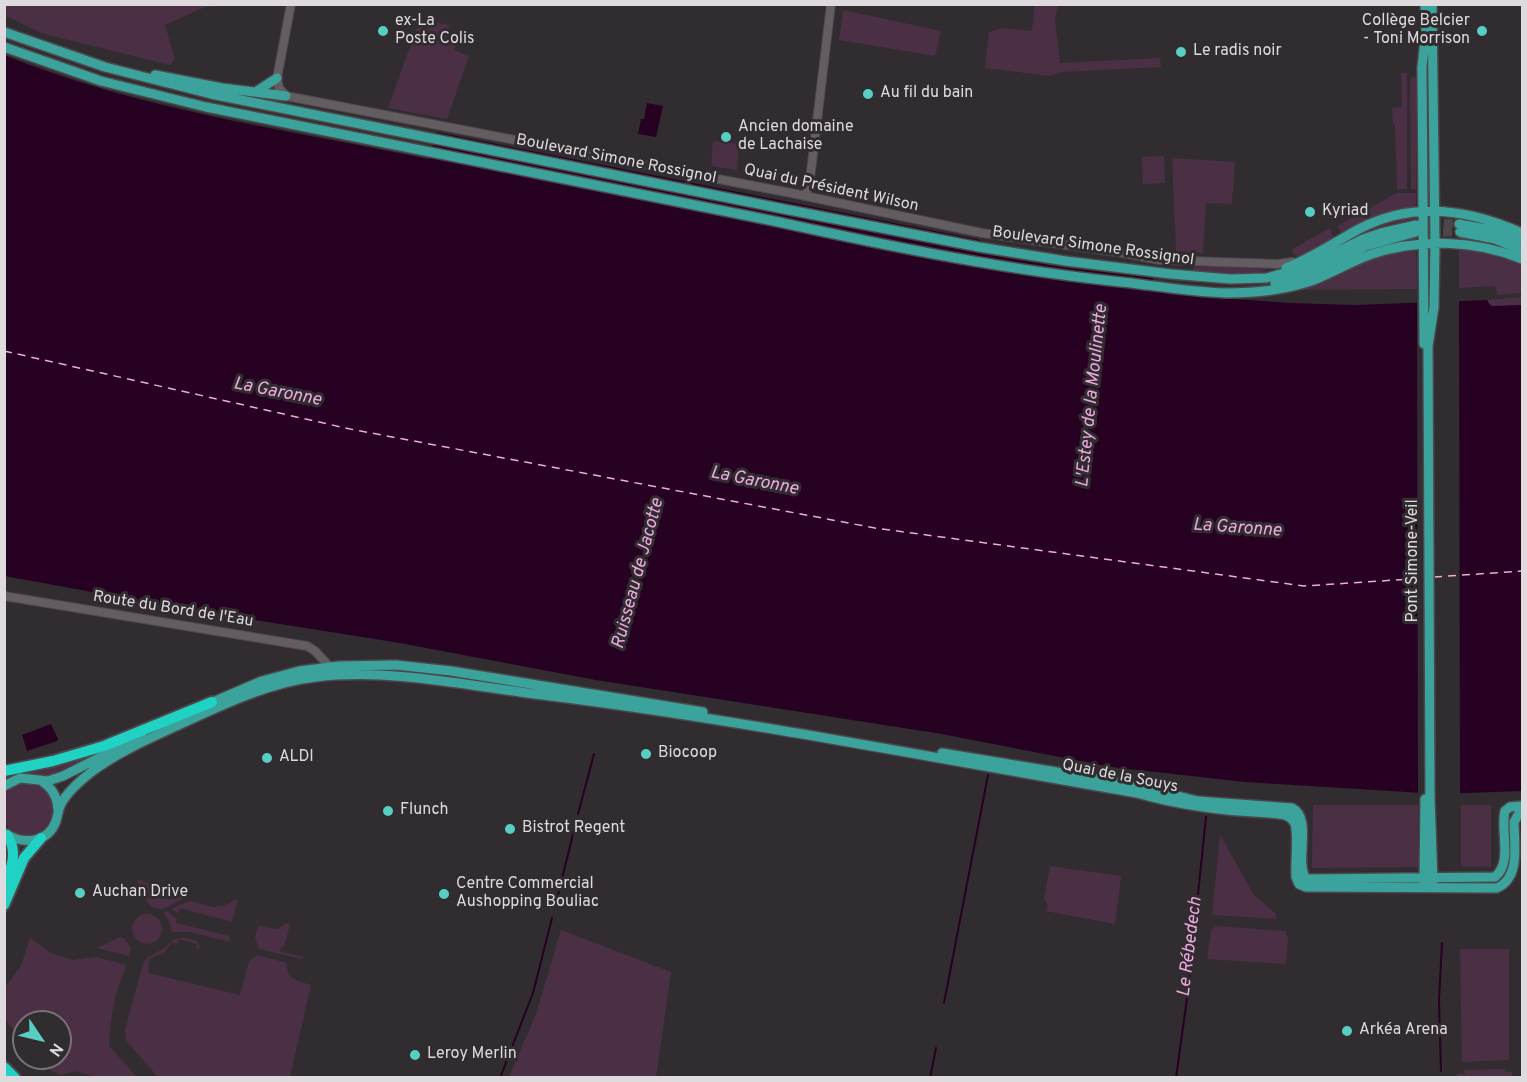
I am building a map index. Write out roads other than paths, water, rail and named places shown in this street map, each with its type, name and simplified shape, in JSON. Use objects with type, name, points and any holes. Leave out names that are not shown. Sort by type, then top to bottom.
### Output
[{"type":"highway","points":[[4,771],[53,761],[104,746],[212,702]]},
{"type":"highway","points":[[4,885],[14,857],[12,842],[6,834]]},
{"type":"highway","points":[[4,904],[24,858],[41,838]]},
{"type":"highway","points":[[4,852],[6,865],[4,873]]},
{"type":"highway","points":[[4,1067],[15,1077]]},
{"type":"main road","name":"Pont Simone-Veil","points":[[1425,4],[1426,30],[1422,67],[1423,244],[1429,277]]},
{"type":"main road","name":"Pont Simone-Veil","points":[[1428,883],[1429,277],[1435,243],[1432,4]]},
{"type":"main road","name":"Boulevard Simone Rossignol","points":[[4,32],[105,67],[211,94],[434,139],[979,247],[1066,261],[1230,279]]},
{"type":"main road","name":"Boulevard Simone Rossignol","points":[[4,48],[92,78],[165,97],[867,241],[1060,274],[1210,292]]},
{"type":"main road","points":[[105,67],[222,88],[286,96]]},
{"type":"main road","points":[[255,92],[277,78]]},
{"type":"main road","points":[[1230,279],[1287,268],[1377,220],[1392,215],[1423,211],[1459,212],[1522,233]]},
{"type":"main road","points":[[1522,240],[1497,231],[1459,228],[1522,250]]},
{"type":"main road","points":[[1210,292],[1280,282],[1309,275],[1366,246],[1416,229],[1395,229],[1363,239],[1291,272],[1266,278],[1230,279]]},
{"type":"main road","points":[[1210,292],[1256,292],[1296,285],[1369,255],[1398,247],[1423,244],[1478,246],[1522,259]]},
{"type":"main road","points":[[4,786],[20,778],[48,780],[63,776],[212,702],[282,675],[316,667],[404,666],[451,671],[596,698]]},
{"type":"main road","points":[[6,834],[24,841],[41,838],[53,827],[58,811],[67,796],[90,773],[134,747],[216,708],[265,689],[301,679],[351,676],[408,678],[596,698]]},
{"type":"main road","name":"Quai de la Souys","points":[[596,698],[1137,793],[1185,806],[1280,814],[1290,817],[1296,826],[1296,877],[1302,885],[1321,887],[1495,878],[1504,860],[1505,811],[1510,807],[1522,806]]},
{"type":"main road","points":[[39,780],[54,793],[58,811]]},
{"type":"main road","name":"Quai de la Souys","points":[[1428,883],[1489,888],[1497,888],[1506,883],[1514,870],[1515,818],[1522,813]]},
{"type":"street","points":[[286,96],[279,88],[277,78],[291,4]]},
{"type":"street","points":[[806,196],[831,4]]},
{"type":"street","name":"Quai du Président Wilson","points":[[286,96],[806,196],[982,234],[1160,260],[1278,264],[1303,260]]},
{"type":"street","name":"Route du Bord de l'Eau","points":[[4,596],[307,646],[329,666]]},
{"type":"water","points":[[4,55],[108,90],[214,117],[429,159],[436,132],[980,240],[978,253],[1061,267],[1152,278],[1167,294],[1290,303],[1355,305],[1487,300],[1491,306],[1522,305],[1522,791],[1439,794],[1245,782],[1111,767],[942,734],[596,680],[400,643],[173,607],[5,576]]},
{"type":"water","points":[[647,103],[663,106],[656,137],[638,134]]},
{"type":"water","points":[[51,724],[57,741],[27,751],[22,735]]},
{"type":"waterway","name":"Ruisseau de Jacotte","points":[[578,814],[594,754]]},
{"type":"waterway","points":[[944,1003],[988,775]]},
{"type":"waterway","name":"Le Rébedech","points":[[1176,1078],[1188,991],[1206,817]]},
{"type":"waterway","name":"Ruisseau de Jacotte","points":[[555,907],[575,826]]},
{"type":"waterway","name":"Ruisseau de Jacotte","points":[[500,1078],[533,993],[552,918]]},
{"type":"waterway","points":[[1441,1071],[1439,1000],[1442,943]]},
{"type":"waterway","points":[[930,1078],[936,1048]]},
{"type":"tunnel","points":[[1417,225],[1459,224]]},
{"type":"tunnel","points":[[1416,232],[1460,232]]},
{"type":"place","name":"ex-La Poste Colis","points":[[383,31]]},
{"type":"place","name":"Collège Belcier - Toni Morrison","points":[[1482,31]]},
{"type":"place","name":"Le radis noir","points":[[1181,52]]},
{"type":"place","name":"Au fil du bain","points":[[868,94]]},
{"type":"place","name":"Ancien domaine de Lachaise","points":[[726,137]]},
{"type":"place","name":"Kyriad","points":[[1310,212]]},
{"type":"place","name":"Biocoop","points":[[646,754]]},
{"type":"place","name":"ALDI","points":[[267,758]]},
{"type":"place","name":"Flunch","points":[[388,811]]},
{"type":"place","name":"Bistrot Regent","points":[[510,829]]},
{"type":"place","name":"Auchan Drive","points":[[80,893]]},
{"type":"place","name":"Centre Commercial Aushopping Bouliac","points":[[444,894]]},
{"type":"place","name":"Arkéa Arena","points":[[1347,1031]]},
{"type":"place","name":"Leroy Merlin","points":[[415,1055]]},
{"type":"water label","name":"La Garonne","points":[[277,393]]},
{"type":"water label","name":"L'Estey de la Moulinette","points":[[1093,396]]},
{"type":"water label","name":"La Garonne","points":[[754,482]]},
{"type":"water label","name":"La Garonne","points":[[1237,529]]}]
